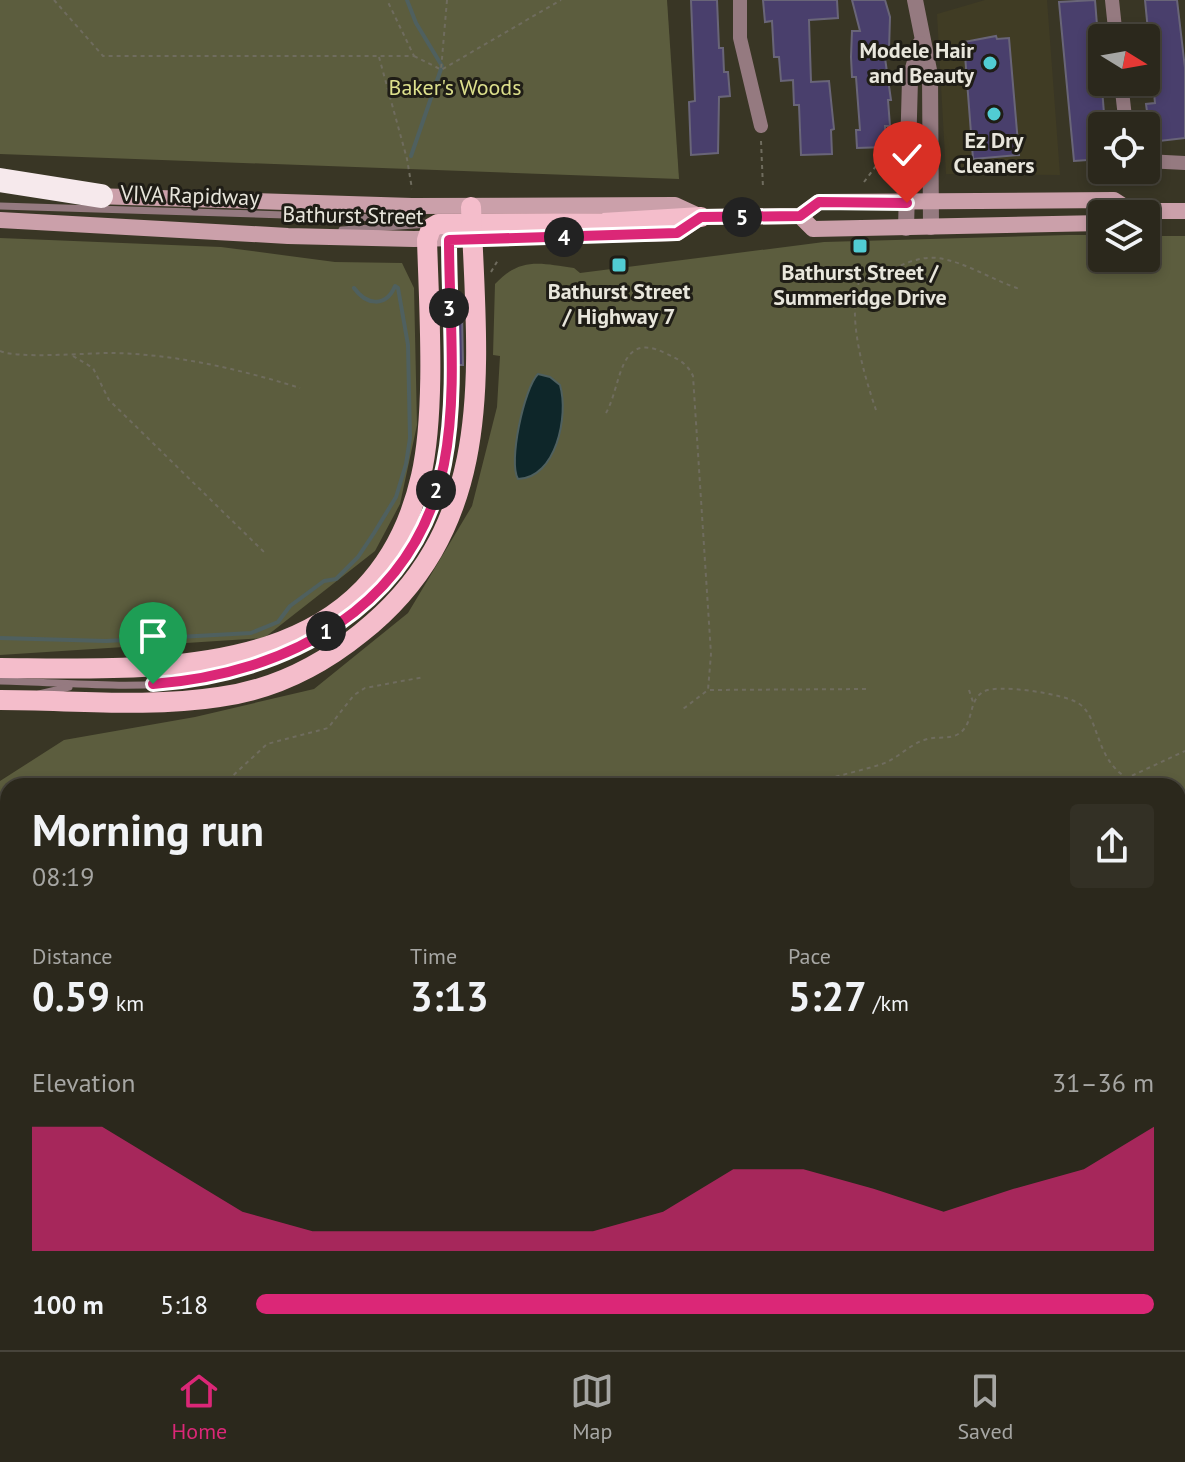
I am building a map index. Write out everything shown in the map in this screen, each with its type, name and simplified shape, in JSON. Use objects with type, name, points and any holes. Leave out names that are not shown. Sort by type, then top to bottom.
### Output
[{"type":"highway","points":[[0,180],[101,196]]},
{"type":"main road","name":"Bathurst Street","points":[[0,192],[101,196],[472,224]]},
{"type":"main road","points":[[0,668],[146,668],[246,655],[306,629],[330,614],[370,579],[407,520],[421,476],[428,430],[435,232],[472,224],[800,216],[819,202],[1088,200]]},
{"type":"main road","points":[[1160,212],[1185,211]]},
{"type":"main road","points":[[800,216],[813,229],[1088,223]]},
{"type":"main road","name":"Bathurst Street","points":[[0,220],[288,236],[435,232]]},
{"type":"main road","points":[[0,700],[221,697],[266,686],[303,672],[334,655],[380,618],[423,570],[448,527],[467,465],[476,401],[472,224]]},
{"type":"street","points":[[740,0],[740,38],[761,126]]},
{"type":"street","points":[[915,0],[921,43],[930,75],[931,227]]},
{"type":"street","points":[[1112,0],[1115,24]]},
{"type":"street","points":[[906,228],[910,79],[921,43]]},
{"type":"street","points":[[1160,162],[1185,163]]},
{"type":"lane","name":"VIVA Rapidway","points":[[0,206],[410,219],[435,232]]},
{"type":"lane","points":[[0,681],[87,684],[193,681],[242,671],[295,650],[341,622],[371,597],[399,565],[418,534],[443,465],[449,401],[435,232]]},
{"type":"lane","points":[[27,700],[45,690],[87,684]]},
{"type":"path","points":[[54,0],[103,56],[414,56],[441,70]]},
{"type":"path","points":[[387,0],[414,56]]},
{"type":"path","points":[[441,70],[447,0]]},
{"type":"path","points":[[441,70],[561,0]]},
{"type":"path","points":[[378,56],[407,159],[412,189]]},
{"type":"path","points":[[761,126],[763,188]]},
{"type":"path","points":[[864,182],[876,166],[900,153]]},
{"type":"path","points":[[876,410],[859,352],[855,295],[859,282],[880,277],[907,263],[936,258],[1020,289]]},
{"type":"path","points":[[488,277],[498,260]]},
{"type":"path","points":[[606,413],[614,399],[621,367],[629,354],[640,347],[655,347],[680,360],[693,376],[711,654],[708,690]]},
{"type":"path","points":[[0,351],[11,357],[34,353],[112,353],[234,368],[300,388]]},
{"type":"path","points":[[72,355],[93,368],[109,400],[265,553]]},
{"type":"path","points":[[230,778],[267,744],[328,728],[354,695],[365,688],[424,677]]},
{"type":"path","points":[[973,703],[983,691],[1008,687],[1078,703],[1089,716],[1103,754],[1115,770],[1127,778],[1185,751]]},
{"type":"path","points":[[683,709],[708,690],[869,689]]},
{"type":"path","points":[[833,778],[882,764],[923,740],[956,736],[970,721],[973,703],[969,690]]},
{"type":"path","points":[[434,1350],[456,1350]]},
{"type":"shaded area","points":[[985,0],[1047,0],[1060,175],[946,174],[937,14]]},
{"type":"green space","name":"Baker's Woods","points":[[0,0],[667,0],[679,179],[0,154]]},
{"type":"green space","points":[[1068,235],[1088,235],[1088,272],[1160,272],[1160,236],[1185,236],[1185,778],[5,778],[64,740],[195,717],[314,689],[408,613],[472,506],[497,407],[500,356],[493,355],[495,284],[513,269],[531,264],[574,268],[580,273],[824,242]]},
{"type":"green space","points":[[0,238],[221,247],[335,262],[402,263],[414,288],[417,425],[400,504],[375,551],[264,638],[0,655]]},
{"type":"water","points":[[538,374],[550,377],[560,385],[561,428],[557,443],[542,468],[531,476],[518,479],[515,458],[519,426],[528,394]]},
{"type":"building","points":[[691,0],[717,0],[719,48],[723,48],[724,72],[728,72],[730,96],[719,97],[718,153],[691,155],[689,102],[695,101]]},
{"type":"building","points":[[763,0],[837,0],[838,18],[809,20],[811,82],[829,81],[834,129],[831,130],[832,154],[801,155],[799,105],[794,105],[793,80],[781,81],[779,57],[774,57],[772,21],[765,22]]},
{"type":"building","points":[[852,0],[885,0],[890,17],[889,50],[884,51],[891,100],[888,100],[890,126],[885,126],[886,147],[857,148],[856,130],[860,130],[856,77],[852,77],[851,57],[852,31],[860,31]]},
{"type":"building","points":[[1095,0],[1097,24],[1088,24],[1088,96],[1103,96],[1104,112],[1088,112],[1088,160],[1074,161],[1059,2]]},
{"type":"building","points":[[1145,0],[1177,0],[1185,68],[1185,138],[1160,141],[1160,112],[1147,112],[1146,104],[1155,103],[1154,96],[1160,96],[1160,24],[1147,24]]},
{"type":"building","points":[[996,36],[997,39],[1009,38],[1019,155],[973,159],[964,42]]},
{"type":"building","points":[[456,313],[462,313],[463,365],[456,365]]},
{"type":"waterway","points":[[407,0],[416,23],[442,66],[411,156]]},
{"type":"waterway","points":[[0,638],[106,641],[251,633],[278,622],[290,606],[324,581],[336,579],[358,557],[396,497],[410,438],[408,345],[398,288],[395,286],[386,298],[376,302],[364,298],[354,288]]},
{"type":"place","name":"Modele Hair and Beauty","points":[[990,63]]},
{"type":"place","name":"Ez Dry Cleaners","points":[[994,114]]},
{"type":"place","name":"Bathurst Street / Summeridge Drive","points":[[860,246]]},
{"type":"place","name":"Bathurst Street / Highway 7","points":[[619,265]]},
{"type":"route","points":[[153,684],[193,681],[242,671],[295,650],[341,622],[371,597],[399,565],[418,534],[443,465],[449,401],[449,240],[677,233],[701,217],[800,216],[819,202],[907,203]]}]
